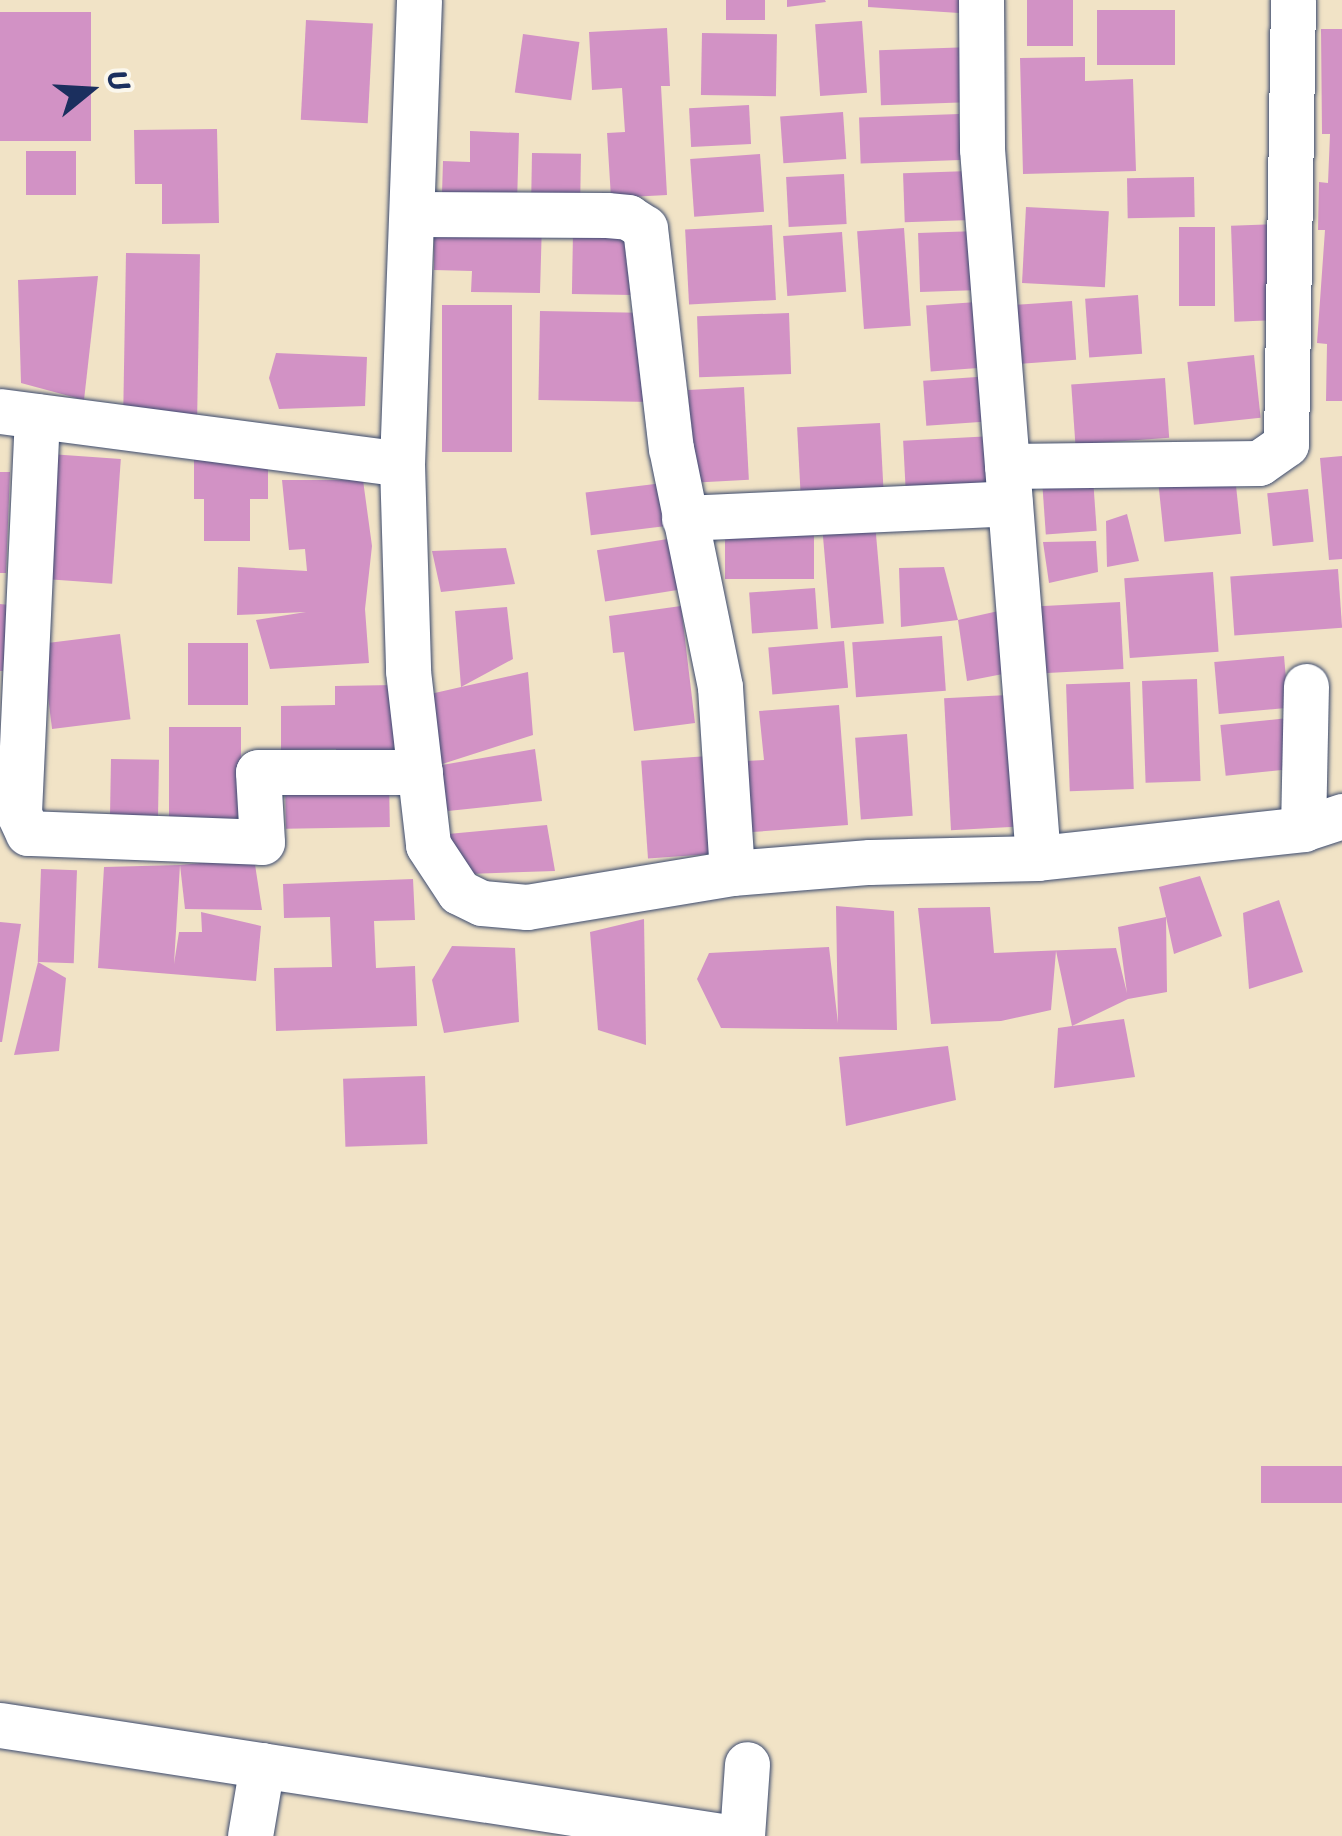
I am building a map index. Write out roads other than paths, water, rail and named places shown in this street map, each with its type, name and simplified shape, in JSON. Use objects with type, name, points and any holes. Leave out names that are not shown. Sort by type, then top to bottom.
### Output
[{"type":"street","points":[[419,0],[401,553],[428,844],[459,892],[482,903],[527,907],[732,873],[1038,858],[1322,822],[1306,686]]},
{"type":"street","points":[[982,0],[982,148],[1038,858]]},
{"type":"street","points":[[684,518],[1259,462],[1286,444],[1292,0]]},
{"type":"street","points":[[414,214],[628,216],[645,228],[684,518],[720,686],[732,873]]},
{"type":"street","points":[[402,464],[18,414],[20,814],[28,833],[262,842],[258,772],[420,772]]},
{"type":"street","points":[[0,1725],[722,1836]]},
{"type":"street","points":[[742,1836],[747,1764]]},
{"type":"street","points":[[250,1836],[262,1765]]}]
